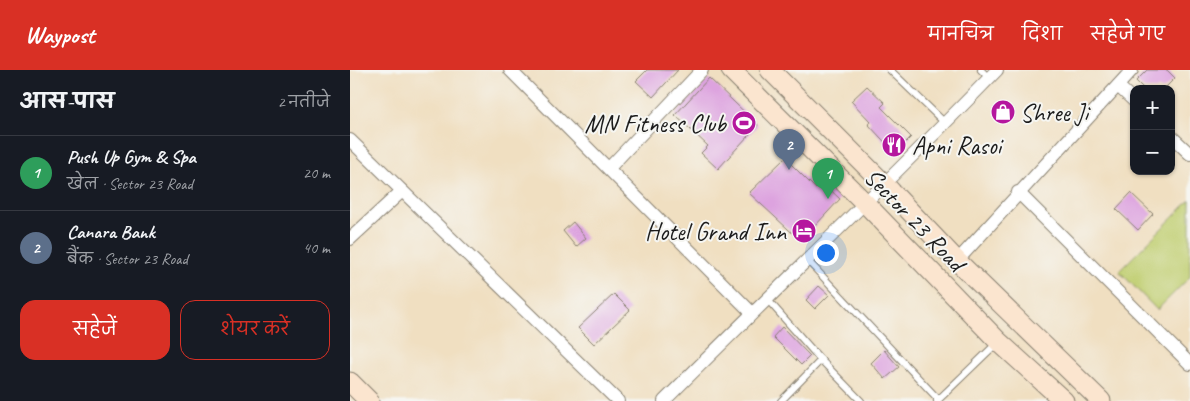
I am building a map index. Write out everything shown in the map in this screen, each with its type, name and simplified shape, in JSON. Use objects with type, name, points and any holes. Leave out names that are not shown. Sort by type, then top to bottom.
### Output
[{"type":"street","points":[[510,70],[752,313]]},
{"type":"street","points":[[609,168],[702,70]]},
{"type":"street","name":"Sector 23 Road","points":[[731,70],[866,204],[998,341],[1057,397]]},
{"type":"street","name":"Sector 23 Road","points":[[770,70],[885,185],[957,261],[1101,401]]},
{"type":"street","points":[[957,261],[1018,192],[1132,70]]},
{"type":"street","points":[[664,401],[885,185],[945,123],[989,73]]},
{"type":"street","points":[[1118,86],[1130,96]]},
{"type":"street","points":[[350,140],[618,401]]},
{"type":"street","points":[[1175,140],[1190,154]]},
{"type":"street","points":[[350,240],[402,191]]},
{"type":"street","points":[[1018,192],[1190,364]]},
{"type":"street","points":[[350,382],[369,401]]},
{"type":"lane","points":[[890,70],[945,123]]},
{"type":"lane","points":[[808,261],[938,400],[998,341]]},
{"type":"lane","points":[[767,299],[821,360],[861,401]]},
{"type":"lane","points":[[781,401],[821,360]]},
{"type":"green space","points":[[1190,200],[1190,277],[1157,310],[1119,271]]},
{"type":"building","points":[[647,70],[678,70],[653,97],[636,81]]},
{"type":"building","points":[[1147,70],[1167,70],[1175,78],[1168,85],[1140,85],[1136,81]]},
{"type":"building","points":[[709,78],[758,125],[718,169],[701,153],[708,146],[675,115]]},
{"type":"building","points":[[867,86],[885,103],[881,107],[911,137],[895,153],[868,124],[871,122],[851,101]]},
{"type":"building","points":[[785,158],[816,189],[822,182],[840,199],[801,241],[749,193]]},
{"type":"building","points":[[1131,193],[1153,214],[1138,230],[1116,209]]},
{"type":"building","points":[[573,222],[586,238],[576,247],[563,231]]},
{"type":"building","points":[[819,286],[829,295],[815,309],[806,300]]},
{"type":"building","points":[[614,294],[630,310],[594,344],[578,328]]},
{"type":"building","points":[[782,327],[810,356],[801,365],[773,337]]},
{"type":"building","points":[[884,350],[899,367],[885,379],[871,363]]},
{"type":"place","name":"Shree Ji","points":[[1003,112]]},
{"type":"place","name":"MN Fitness Club","points":[[744,123]]},
{"type":"place","name":"Apni Rasoi","points":[[894,145]]},
{"type":"place","name":"Canara Bank","points":[[789,170]]},
{"type":"place","name":"Push Up Gym & Spa","points":[[828,199]]},
{"type":"place","name":"Hotel Grand Inn","points":[[804,231]]}]
